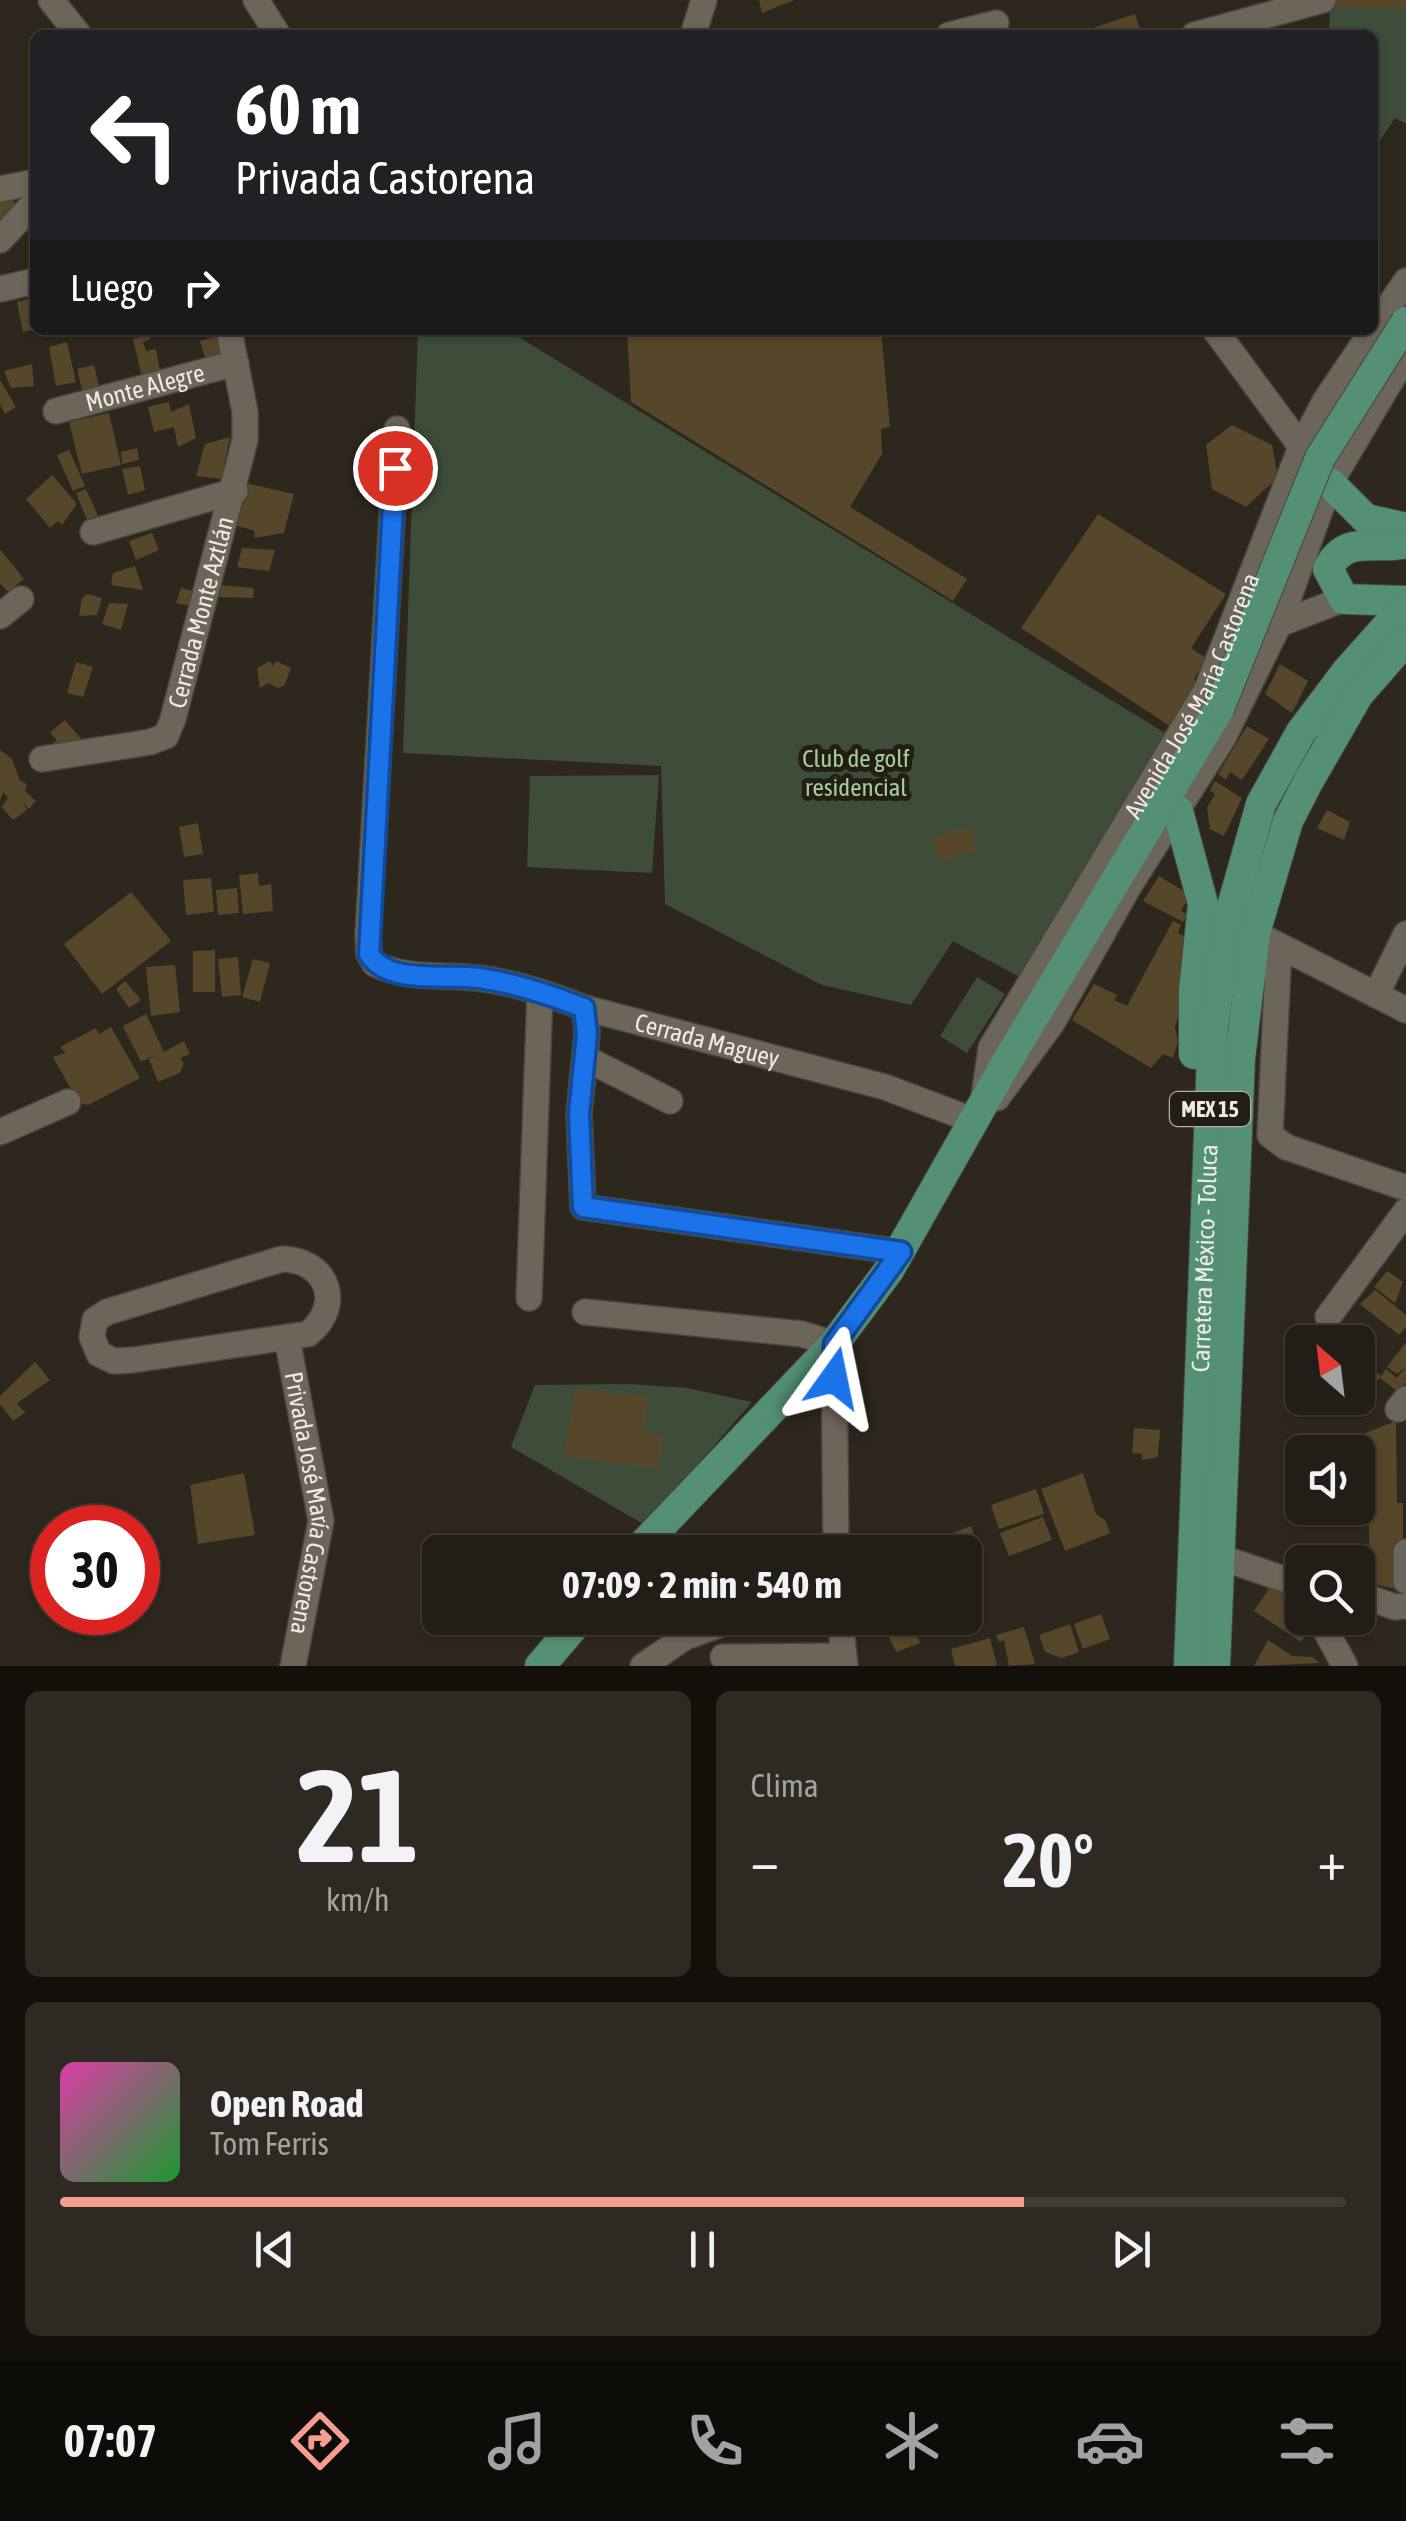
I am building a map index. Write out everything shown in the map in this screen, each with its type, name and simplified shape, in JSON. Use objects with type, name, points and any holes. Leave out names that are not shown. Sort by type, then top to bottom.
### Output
[{"type":"main road","name":"Avenida José María Castorena","points":[[652,1535],[834,1344],[901,1252],[1012,1052],[1219,708],[1320,458],[1401,315]]},
{"type":"main road","points":[[1330,484],[1366,519],[1406,528]]},
{"type":"main road","points":[[1406,544],[1354,546],[1336,555],[1328,569],[1353,600],[1406,603]]},
{"type":"main road","name":"Carretera México - Toluca","points":[[1189,1666],[1213,1027],[1228,921],[1262,804],[1301,732],[1347,670],[1406,603]]},
{"type":"main road","name":"Carretera México - Toluca","points":[[1215,1666],[1240,1058],[1288,821],[1358,695],[1406,640]]},
{"type":"main road","points":[[1178,811],[1203,904],[1194,990],[1194,1060],[1207,1189]]},
{"type":"main road","points":[[540,1666],[566,1635]]},
{"type":"street","points":[[51,0],[76,30]]},
{"type":"street","points":[[256,0],[275,30]]},
{"type":"street","points":[[695,30],[704,0]]},
{"type":"street","points":[[1212,30],[1323,0]]},
{"type":"street","points":[[963,30],[996,19]]},
{"type":"street","points":[[0,189],[30,183]]},
{"type":"street","points":[[0,240],[30,207]]},
{"type":"street","name":"Avenida José María Castorena","points":[[978,1116],[992,1048],[1206,688],[1301,447],[1325,401],[1401,315],[1406,281]]},
{"type":"street","points":[[0,290],[30,282]]},
{"type":"street","name":"Cerrada Monte Aztlán","points":[[42,759],[166,736],[236,491],[245,426],[230,335]]},
{"type":"street","points":[[1219,335],[1330,484],[1328,569]]},
{"type":"street","name":"Avenida José María Castorena","points":[[978,1116],[1004,1092],[1044,1036],[1224,738],[1278,624],[1330,484],[1406,354]]},
{"type":"street","name":"Monte Alegre","points":[[56,411],[236,363]]},
{"type":"street","name":"Cerrada Maguey","points":[[397,429],[369,954],[375,964],[411,975],[479,978],[540,992],[584,1008],[885,1087],[978,1116]]},
{"type":"street","points":[[93,532],[236,491]]},
{"type":"street","points":[[0,616],[21,600]]},
{"type":"street","points":[[1278,624],[1353,600]]},
{"type":"street","points":[[1376,995],[1406,934]]},
{"type":"street","points":[[1406,1010],[1267,939],[1270,1134],[1286,1147],[1406,1188]]},
{"type":"street","points":[[530,1298],[540,992]]},
{"type":"street","points":[[584,1008],[585,1058],[579,1114],[583,1207],[901,1252]]},
{"type":"street","points":[[585,1058],[670,1100]]},
{"type":"street","points":[[0,1132],[68,1102]]},
{"type":"street","points":[[1328,1317],[1406,1211]]},
{"type":"street","name":"Privada José María Castorena","points":[[282,1260],[301,1260],[317,1268],[328,1304],[324,1322],[308,1334],[288,1338],[114,1361],[99,1354],[92,1337],[95,1320],[106,1312],[282,1260]]},
{"type":"street","points":[[585,1312],[802,1334],[834,1344],[836,1535]]},
{"type":"street","name":"Privada José María Castorena","points":[[288,1338],[322,1521],[292,1666]]},
{"type":"street","points":[[1406,1552],[1406,1582]]},
{"type":"street","points":[[1222,1558],[1285,1581]]},
{"type":"street","points":[[1375,1600],[1395,1608],[1406,1606]]},
{"type":"street","points":[[643,1666],[693,1635]]},
{"type":"street","points":[[723,1657],[844,1661],[842,1635]]},
{"type":"street","points":[[1328,1635],[1346,1666]]},
{"type":"green space","points":[[1330,0],[1406,0],[1406,124],[1395,118],[1378,144],[1378,30],[1329,30]]},
{"type":"green space","name":"Club de golf residencial","points":[[418,335],[515,335],[1170,736],[1027,981],[953,941],[911,1005],[822,985],[665,904],[661,766],[403,753]]},
{"type":"green space","points":[[659,775],[652,873],[527,867],[530,776]]},
{"type":"green space","points":[[977,977],[1005,994],[967,1053],[940,1036]]},
{"type":"green space","points":[[535,1385],[687,1388],[752,1402],[645,1525],[511,1447]]},
{"type":"building","points":[[759,0],[794,0],[762,13]]},
{"type":"building","points":[[1330,0],[1406,0],[1406,9],[1330,7]]},
{"type":"building","points":[[1135,14],[1140,30],[1094,30]]},
{"type":"building","points":[[12,196],[15,207],[0,220],[0,199]]},
{"type":"building","points":[[30,298],[30,330],[23,332],[17,302]]},
{"type":"building","points":[[150,335],[150,339],[143,342],[146,351],[156,349],[161,376],[143,381],[133,339]]},
{"type":"building","points":[[627,335],[881,335],[890,427],[881,429],[882,454],[850,507],[967,579],[953,601],[631,402]]},
{"type":"building","points":[[218,336],[224,359],[207,364],[200,341]]},
{"type":"building","points":[[67,342],[76,382],[56,386],[49,347]]},
{"type":"building","points":[[32,364],[34,386],[11,388],[4,371]]},
{"type":"building","points":[[94,365],[100,390],[83,394],[77,369]]},
{"type":"building","points":[[0,380],[16,407],[5,414],[0,404]]},
{"type":"building","points":[[169,402],[171,412],[189,404],[196,438],[178,447],[174,427],[154,432],[148,407]]},
{"type":"building","points":[[109,413],[121,465],[82,474],[69,422]]},
{"type":"building","points":[[1232,425],[1272,445],[1278,477],[1246,507],[1212,489],[1206,445]]},
{"type":"building","points":[[230,437],[221,479],[196,476],[205,444]]},
{"type":"building","points":[[137,448],[139,460],[122,464],[121,452]]},
{"type":"building","points":[[69,450],[85,486],[73,491],[57,455]]},
{"type":"building","points":[[140,466],[145,490],[128,495],[122,469]]},
{"type":"building","points":[[52,475],[77,504],[62,525],[58,521],[50,528],[26,499]]},
{"type":"building","points":[[245,483],[294,494],[284,533],[254,538],[255,531],[235,525]]},
{"type":"building","points":[[86,489],[100,520],[89,525],[76,493]]},
{"type":"building","points":[[1098,514],[1226,594],[1191,648],[1206,658],[1194,679],[1207,689],[1179,732],[1021,628]]},
{"type":"building","points":[[152,533],[159,550],[136,560],[129,541]]},
{"type":"building","points":[[242,548],[275,550],[269,571],[237,567]]},
{"type":"building","points":[[0,549],[24,579],[15,586],[20,590],[12,596],[0,583]]},
{"type":"building","points":[[135,566],[143,590],[111,585],[113,573]]},
{"type":"building","points":[[220,585],[254,588],[253,598],[218,597]]},
{"type":"building","points":[[181,588],[194,591],[191,606],[176,603]]},
{"type":"building","points":[[88,594],[102,598],[97,615],[79,616],[82,598]]},
{"type":"building","points":[[109,603],[128,604],[121,630],[102,624]]},
{"type":"building","points":[[270,661],[273,666],[276,661],[291,668],[284,686],[278,688],[268,683],[260,688],[257,668]]},
{"type":"building","points":[[76,662],[93,667],[83,697],[67,693]]},
{"type":"building","points":[[1280,664],[1308,681],[1292,713],[1265,694]]},
{"type":"building","points":[[65,720],[83,741],[48,747],[57,740],[50,733]]},
{"type":"building","points":[[1247,726],[1269,739],[1242,780],[1230,772],[1226,780],[1218,774]]},
{"type":"building","points":[[0,750],[12,759],[20,781],[27,784],[25,791],[36,801],[29,809],[23,803],[27,810],[13,820],[2,807],[8,798],[3,792],[0,801]]},
{"type":"building","points":[[1215,781],[1242,798],[1224,836],[1210,829],[1207,808],[1215,794],[1210,790]]},
{"type":"building","points":[[1327,810],[1350,822],[1344,840],[1317,828]]},
{"type":"building","points":[[198,823],[203,854],[184,857],[179,827]]},
{"type":"building","points":[[970,825],[977,850],[941,861],[931,839]]},
{"type":"building","points":[[258,873],[259,886],[271,884],[273,911],[243,914],[239,875]]},
{"type":"building","points":[[1159,876],[1190,895],[1181,911],[1188,915],[1183,922],[1143,901]]},
{"type":"building","points":[[211,878],[214,912],[186,915],[183,880]]},
{"type":"building","points":[[237,888],[239,913],[218,915],[216,890]]},
{"type":"building","points":[[131,892],[171,941],[102,994],[64,944]]},
{"type":"building","points":[[1173,921],[1181,925],[1178,933],[1189,939],[1178,1001],[1183,1005],[1175,1026],[1178,1042],[1173,1058],[1163,1054],[1151,1068],[1072,1020],[1094,984],[1117,995],[1114,1000],[1127,1006]]},
{"type":"building","points":[[215,950],[215,992],[193,992],[193,951]]},
{"type":"building","points":[[238,957],[241,995],[222,997],[218,959]]},
{"type":"building","points":[[253,959],[270,963],[260,1002],[242,997]]},
{"type":"building","points":[[175,965],[180,1012],[151,1016],[146,967]]},
{"type":"building","points":[[125,981],[141,1000],[129,1008],[116,989]]},
{"type":"building","points":[[146,1014],[164,1052],[184,1041],[190,1054],[180,1058],[184,1063],[180,1073],[158,1082],[149,1059],[159,1053],[141,1062],[123,1026]]},
{"type":"building","points":[[111,1027],[140,1078],[88,1105],[79,1103],[53,1057],[65,1053],[60,1047],[96,1028],[99,1034]]},
{"type":"building","points":[[1387,1271],[1403,1282],[1395,1303],[1374,1287]]},
{"type":"building","points":[[1375,1290],[1406,1315],[1406,1327],[1399,1335],[1360,1304]]},
{"type":"building","points":[[1406,1342],[1406,1382],[1398,1392],[1380,1378],[1386,1369],[1397,1378],[1405,1367],[1397,1374],[1387,1367]]},
{"type":"building","points":[[35,1362],[50,1380],[17,1403],[25,1413],[13,1421],[0,1404],[0,1396]]},
{"type":"building","points":[[575,1388],[649,1397],[644,1432],[664,1436],[659,1469],[564,1456]]},
{"type":"building","points":[[1396,1421],[1397,1503],[1403,1503],[1403,1591],[1375,1584],[1375,1545],[1369,1545],[1369,1525],[1375,1525],[1375,1435],[1365,1433]]},
{"type":"building","points":[[1134,1428],[1160,1430],[1158,1457],[1142,1460],[1142,1454],[1132,1453]]},
{"type":"building","points":[[244,1473],[255,1535],[198,1544],[190,1485]]},
{"type":"building","points":[[1083,1473],[1096,1514],[1105,1520],[1110,1533],[1065,1551],[1041,1489]]},
{"type":"building","points":[[1036,1489],[1044,1514],[999,1529],[991,1505]]},
{"type":"building","points":[[1043,1517],[1052,1540],[1009,1556],[1000,1533]]},
{"type":"building","points":[[971,1526],[974,1535],[947,1535]]},
{"type":"building","points":[[1271,1586],[1285,1595],[1285,1631],[1254,1611]]},
{"type":"building","points":[[1101,1614],[1110,1639],[1083,1649],[1074,1624]]},
{"type":"building","points":[[1070,1624],[1079,1652],[1062,1658],[1045,1652],[1039,1635]]},
{"type":"building","points":[[1024,1627],[1035,1664],[1009,1666],[1004,1640],[999,1642],[996,1635]]},
{"type":"building","points":[[888,1635],[917,1635],[920,1643],[896,1652]]},
{"type":"building","points":[[990,1638],[997,1666],[955,1666],[951,1649]]},
{"type":"building","points":[[1268,1640],[1292,1656],[1312,1657],[1320,1663],[1254,1666]]},
{"type":"route","points":[[395,468],[369,954],[375,964],[411,975],[479,978],[545,992],[584,1008],[587,1034],[579,1114],[583,1207],[901,1252],[834,1344],[834,1378]]}]
